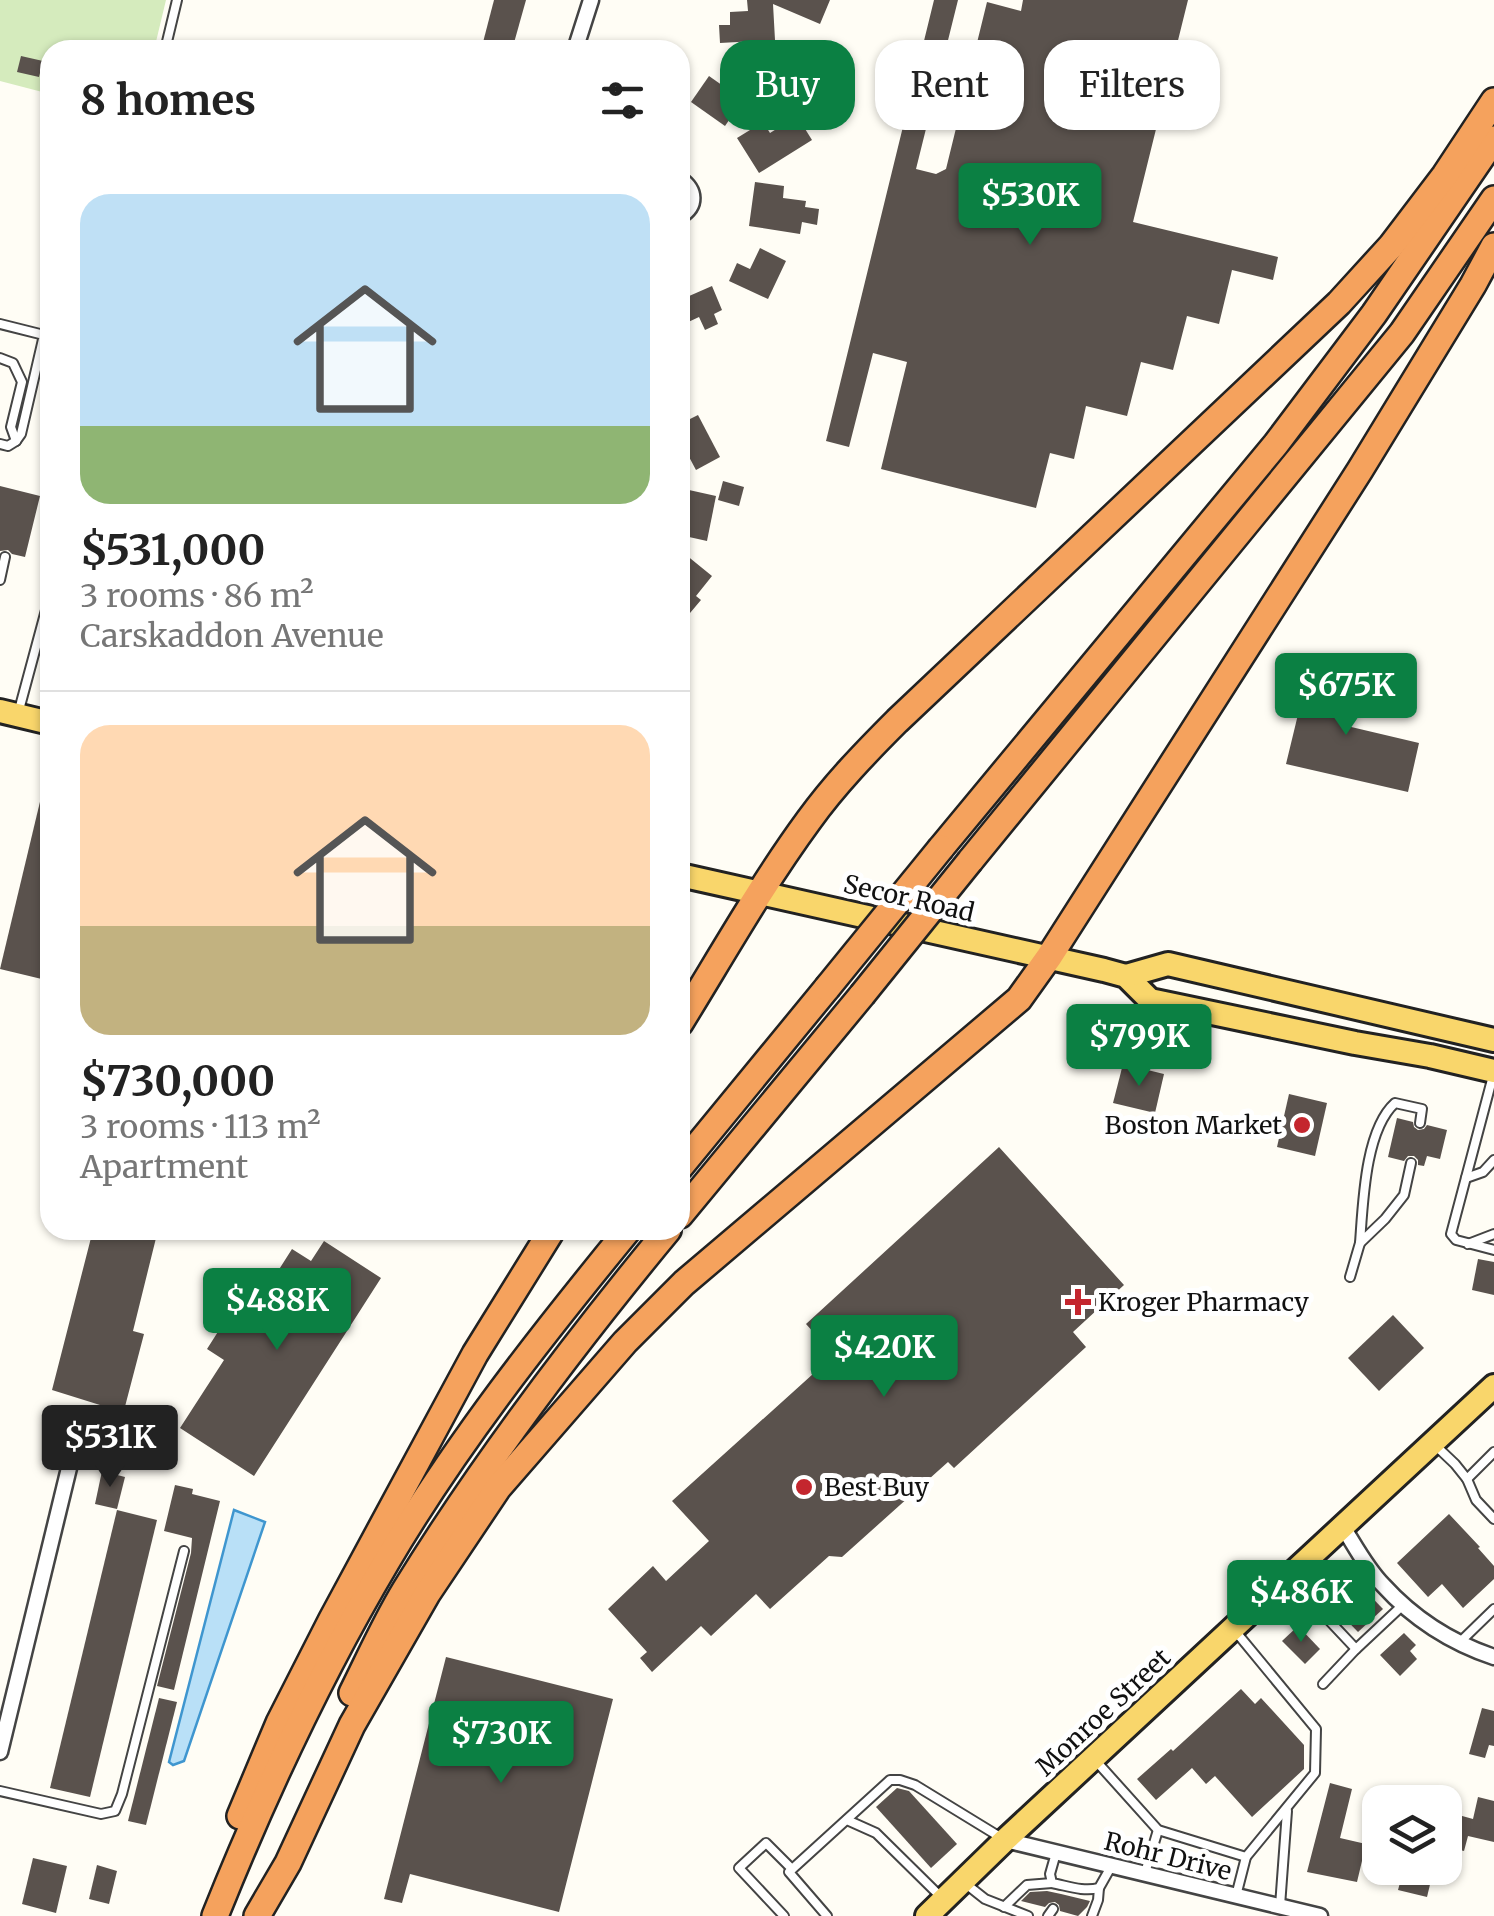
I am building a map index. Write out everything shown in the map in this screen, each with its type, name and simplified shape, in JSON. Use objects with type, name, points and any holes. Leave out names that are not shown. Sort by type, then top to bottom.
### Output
[{"type":"highway","points":[[690,1006],[809,820],[850,769],[1339,303],[1391,246],[1494,101]]},
{"type":"highway","points":[[690,1155],[1276,444],[1374,314],[1494,139]]},
{"type":"highway","points":[[690,1203],[1402,333],[1494,198]]},
{"type":"highway","points":[[254,1916],[288,1863],[362,1708],[426,1594],[498,1488],[625,1342],[684,1283],[1016,1004],[1370,453],[1494,246]]},
{"type":"highway","points":[[203,1916],[279,1723],[476,1354],[546,1240]]},
{"type":"highway","points":[[215,1916],[329,1665],[388,1558],[478,1424],[620,1240]]},
{"type":"highway","points":[[254,1916],[333,1729],[403,1594],[476,1479],[594,1320],[660,1240]]},
{"type":"main road","points":[[9,713],[40,720]]},
{"type":"main road","name":"Secor Road","points":[[690,877],[1126,976],[1168,964],[1494,1038]]},
{"type":"main road","name":"Secor Road","points":[[1126,976],[1150,1000],[1494,1071]]},
{"type":"main road","name":"Monroe Street","points":[[938,1910],[1005,1840],[1494,1386]]},
{"type":"street","points":[[578,40],[591,0]]},
{"type":"street","points":[[0,1752],[69,1468]]},
{"type":"street","points":[[1342,1527],[1381,1584],[1422,1620],[1458,1643],[1494,1658]]},
{"type":"street","points":[[0,1682],[16,1686]]},
{"type":"street","name":"Rohr Drive","points":[[1005,1840],[1320,1916]]},
{"type":"street","points":[[1243,1897],[1246,1916]]},
{"type":"lane","points":[[167,40],[177,0]]},
{"type":"lane","points":[[0,324],[40,334]]},
{"type":"lane","points":[[0,444],[8,446],[21,434],[40,352]]},
{"type":"lane","points":[[0,358],[13,363],[22,382],[11,427],[16,441]]},
{"type":"lane","points":[[0,580],[5,558]]},
{"type":"lane","points":[[9,713],[40,624]]},
{"type":"lane","points":[[1494,1071],[1450,1234],[1456,1240],[1494,1250]]},
{"type":"lane","points":[[1350,1277],[1360,1242],[1366,1178],[1379,1126],[1395,1103],[1422,1109],[1420,1124]]},
{"type":"lane","points":[[1480,1124],[1494,1127]]},
{"type":"lane","points":[[1466,1178],[1484,1172],[1494,1160]]},
{"type":"lane","points":[[1360,1242],[1404,1195],[1412,1163]]},
{"type":"lane","points":[[1484,1172],[1494,1175]]},
{"type":"lane","points":[[1468,1244],[1494,1234]]},
{"type":"lane","points":[[1434,1443],[1455,1464],[1476,1500],[1494,1519]]},
{"type":"lane","points":[[1466,1480],[1494,1452]]},
{"type":"lane","points":[[0,1791],[101,1814],[115,1811],[184,1551]]},
{"type":"lane","points":[[1288,1577],[1356,1649]]},
{"type":"lane","points":[[1323,1684],[1404,1604]]},
{"type":"lane","points":[[1458,1643],[1494,1609]]},
{"type":"lane","points":[[1233,1628],[1316,1729],[1315,1773],[1246,1857],[1243,1897]]},
{"type":"lane","points":[[1093,1758],[1158,1830],[1246,1857]]},
{"type":"lane","points":[[828,1916],[789,1872],[890,1780],[915,1786],[1005,1840]]},
{"type":"lane","points":[[1280,1906],[1287,1808]]},
{"type":"lane","points":[[847,1820],[876,1833],[938,1910]]},
{"type":"lane","points":[[1145,1873],[1158,1830]]},
{"type":"lane","points":[[784,1916],[739,1868],[766,1843],[792,1869]]},
{"type":"lane","points":[[1052,1882],[1050,1874],[1056,1852]]},
{"type":"lane","points":[[1092,1916],[1099,1888],[1112,1866]]},
{"type":"lane","points":[[963,1881],[985,1899],[1028,1916]]},
{"type":"lane","points":[[1004,1907],[1026,1885],[1052,1882],[1064,1890],[1099,1888]]},
{"type":"green space","points":[[0,0],[166,0],[156,40],[40,40],[40,91],[0,81]]},
{"type":"water","points":[[234,1510],[265,1522],[184,1761],[173,1765],[169,1762]]},
{"type":"building","points":[[494,0],[526,0],[515,40],[484,40]]},
{"type":"building","points":[[747,0],[830,0],[820,24],[773,4],[775,40],[720,43],[719,25],[730,25],[730,12],[748,11]]},
{"type":"building","points":[[934,0],[958,0],[948,40],[924,40]]},
{"type":"building","points":[[1023,0],[1188,0],[1178,40],[1044,40],[1044,130],[1156,130],[1133,222],[1278,257],[1273,280],[1232,270],[1219,324],[1187,316],[1173,370],[1141,362],[1127,416],[1086,406],[1074,459],[1050,453],[1036,508],[881,469],[907,362],[873,353],[849,447],[826,441],[902,130],[926,130],[916,169],[936,174],[946,169],[956,130],[1024,130],[1024,40],[978,40],[987,2],[1021,11]]},
{"type":"building","points":[[21,56],[40,60],[39,77],[17,72]]},
{"type":"building","points":[[709,76],[720,84],[720,122],[691,102]]},
{"type":"building","points":[[750,130],[806,130],[812,140],[759,173],[737,138]]},
{"type":"building","points":[[755,182],[784,186],[783,198],[806,201],[805,207],[819,209],[817,225],[802,222],[800,234],[749,226]]},
{"type":"building","points":[[760,248],[786,261],[768,299],[729,281],[737,263],[750,269]]},
{"type":"building","points":[[712,286],[722,310],[714,314],[718,324],[705,330],[699,317],[690,321],[690,296]]},
{"type":"building","points":[[698,415],[720,457],[696,470],[690,459],[690,419]]},
{"type":"building","points":[[723,481],[744,487],[739,506],[718,500]]},
{"type":"building","points":[[0,486],[40,496],[25,557],[0,551]]},
{"type":"building","points":[[690,490],[716,496],[707,541],[690,537]]},
{"type":"building","points":[[690,558],[712,576],[696,596],[701,600],[690,613]]},
{"type":"building","points":[[1309,669],[1358,680],[1347,726],[1419,743],[1408,792],[1286,764]]},
{"type":"building","points":[[40,802],[40,979],[0,969]]},
{"type":"building","points":[[1123,1064],[1164,1074],[1155,1113],[1113,1103]]},
{"type":"building","name":"Boston Market","points":[[1289,1094],[1327,1103],[1315,1156],[1277,1147]]},
{"type":"building","points":[[1397,1118],[1413,1122],[1418,1130],[1427,1125],[1447,1130],[1440,1159],[1427,1156],[1424,1166],[1418,1165],[1414,1156],[1404,1161],[1388,1157]]},
{"type":"building","points":[[999,1147],[1124,1285],[1073,1332],[1086,1347],[954,1468],[948,1462],[842,1557],[829,1556],[770,1609],[756,1594],[711,1636],[701,1626],[652,1672],[640,1658],[647,1652],[608,1609],[653,1566],[666,1581],[709,1541],[672,1501],[834,1355],[806,1324]]},
{"type":"building","points":[[90,1240],[156,1240],[133,1331],[144,1334],[122,1418],[98,1412],[100,1405],[52,1390]]},
{"type":"building","points":[[324,1241],[381,1278],[254,1476],[180,1428],[224,1360],[207,1349],[242,1294],[257,1304],[292,1249],[311,1261]]},
{"type":"building","points":[[1478,1259],[1494,1262],[1494,1295],[1472,1290]]},
{"type":"building","points":[[1393,1315],[1424,1348],[1379,1391],[1348,1358]]},
{"type":"building","points":[[102,1471],[125,1477],[117,1509],[95,1504]]},
{"type":"building","points":[[175,1485],[220,1501],[174,1690],[157,1686],[192,1538],[164,1531]]},
{"type":"building","points":[[117,1510],[157,1520],[90,1797],[50,1788]]},
{"type":"building","points":[[1449,1514],[1494,1566],[1494,1579],[1463,1608],[1442,1584],[1428,1597],[1397,1563]]},
{"type":"building","points":[[1354,1579],[1383,1609],[1358,1632],[1329,1602]]},
{"type":"building","points":[[1298,1626],[1320,1649],[1305,1664],[1282,1641]]},
{"type":"building","points":[[1404,1633],[1416,1645],[1410,1651],[1417,1659],[1400,1676],[1380,1655]]},
{"type":"building","points":[[446,1657],[613,1699],[559,1912],[410,1874],[402,1903],[384,1899]]},
{"type":"building","points":[[1241,1689],[1255,1704],[1261,1698],[1304,1745],[1304,1769],[1252,1817],[1215,1776],[1206,1784],[1192,1768],[1156,1800],[1137,1779]]},
{"type":"building","points":[[159,1698],[177,1702],[146,1825],[128,1821]]},
{"type":"building","points":[[1482,1708],[1494,1711],[1494,1746],[1489,1745],[1485,1758],[1469,1754]]},
{"type":"building","points":[[1330,1783],[1352,1789],[1340,1838],[1362,1843],[1357,1882],[1307,1872]]},
{"type":"building","points":[[897,1788],[909,1791],[957,1844],[931,1868],[876,1807]]},
{"type":"building","points":[[1478,1797],[1494,1801],[1494,1842],[1468,1836],[1462,1851],[1462,1816],[1473,1819]]},
{"type":"building","points":[[33,1858],[67,1866],[56,1913],[22,1904]]},
{"type":"building","points":[[97,1865],[117,1871],[109,1904],[89,1899]]},
{"type":"building","points":[[1399,1885],[1430,1885],[1427,1897],[1398,1890]]},
{"type":"building","points":[[1047,1891],[1090,1901],[1078,1916],[1060,1911],[1055,1902],[1045,1907],[1021,1901],[1030,1892]]},
{"type":"place","name":"Boston Market","points":[[1302,1125]]},
{"type":"place","name":"Kroger Pharmacy","points":[[1078,1302]]},
{"type":"place","name":"Best Buy","points":[[804,1487]]}]
